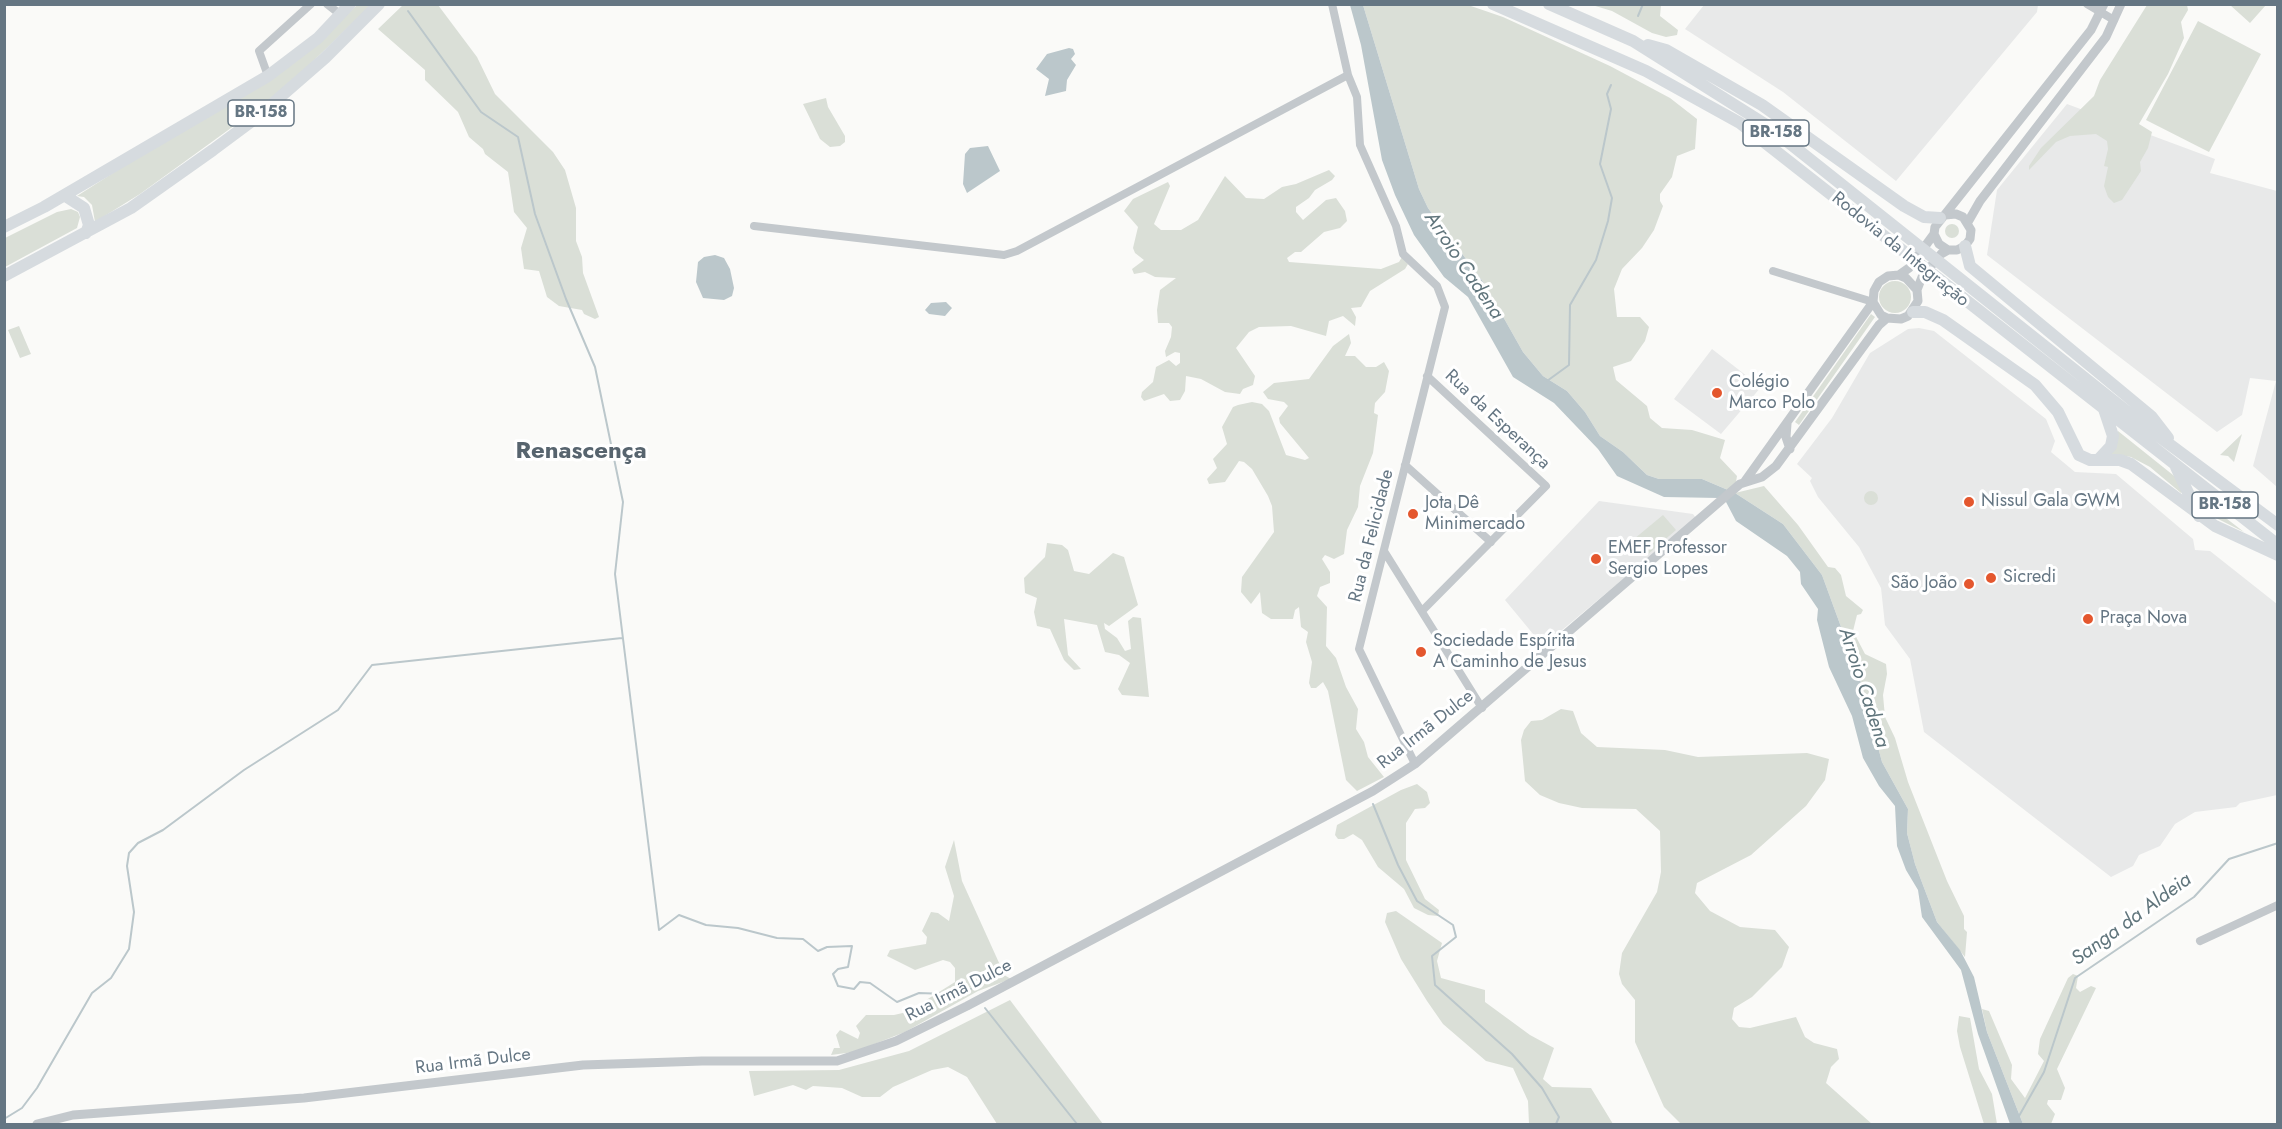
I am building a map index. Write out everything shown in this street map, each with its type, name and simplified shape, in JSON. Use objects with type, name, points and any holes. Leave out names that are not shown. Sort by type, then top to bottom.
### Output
[{"type":"highway","name":"BR-158","points":[[4,227],[64,195],[268,76],[297,56],[350,4]]},
{"type":"highway","name":"BR-158","points":[[4,276],[131,208],[256,118],[325,58],[379,4]]},
{"type":"highway","name":"Rodovia da Integração","points":[[1493,4],[1654,74],[1730,118],[1803,172],[1949,290],[2103,407],[2277,525]]},
{"type":"highway","name":"Rodovia da Integração","points":[[1549,4],[1633,41],[1768,126],[2176,457],[2277,545]]},
{"type":"highway","points":[[1633,41],[1666,50],[1762,105],[1904,206],[1924,217],[1943,217]]},
{"type":"highway","points":[[64,195],[84,208],[89,225],[86,233]]},
{"type":"highway","points":[[1965,246],[1970,266],[2151,416],[2176,457],[2199,516]]},
{"type":"highway","points":[[1913,312],[1925,312],[1943,320],[2035,385],[2058,412],[2079,455],[2090,460],[2120,460],[2142,470],[2199,516],[2277,555]]},
{"type":"highway","points":[[2098,460],[2111,446],[2113,436],[2103,407]]},
{"type":"street","points":[[268,76],[259,51],[311,4]]},
{"type":"street","points":[[327,4],[341,15]]},
{"type":"street","points":[[754,226],[1004,255],[1017,251],[1348,75],[1332,4]]},
{"type":"street","points":[[2087,4],[2102,8],[2114,20]]},
{"type":"street","points":[[1773,271],[1873,302],[1881,315],[1887,318],[1901,319],[1913,312],[1918,301],[1917,290],[1922,277],[1941,254],[1965,246],[1970,238],[1968,222],[1980,201],[2106,37],[2121,4]]},
{"type":"street","points":[[1948,250],[1939,244],[1934,234],[1943,217],[2091,30],[2102,8]]},
{"type":"street","name":"Rua da Felicidade","points":[[1348,75],[1357,97],[1360,145],[1396,226],[1403,254],[1437,286],[1444,307],[1359,649],[1415,764]]},
{"type":"street","points":[[1943,217],[1956,214],[1968,222]]},
{"type":"street","name":"Rua Irmã Dulce","points":[[37,1125],[73,1115],[304,1098],[583,1065],[702,1061],[837,1061],[896,1041],[967,1006],[1373,791],[1415,764],[1742,483],[1788,424],[1873,302],[1874,291],[1879,282],[1888,276],[1899,275],[1909,267],[1934,234]]},
{"type":"street","points":[[1899,275],[1906,278],[1917,290]]},
{"type":"street","name":"Rua Irmã Dulce","points":[[1742,483],[1762,477],[1790,449],[1879,325],[1887,318]]},
{"type":"street","name":"Rua da Esperança","points":[[1427,376],[1546,486],[1491,542]]},
{"type":"street","points":[[1788,424],[1786,437],[1790,449]]},
{"type":"street","points":[[1405,465],[1491,542],[1422,611]]},
{"type":"street","points":[[1384,551],[1482,708]]},
{"type":"street","points":[[2200,941],[2277,905]]},
{"type":"shaded area","points":[[357,5],[371,5],[302,72],[260,107],[140,194],[95,222],[92,205],[84,197],[77,196],[321,40]]},
{"type":"shaded area","points":[[403,5],[438,5],[477,57],[495,94],[553,152],[565,170],[576,208],[576,241],[582,257],[583,273],[599,317],[595,319],[584,314],[582,310],[559,306],[547,297],[539,271],[524,269],[521,248],[527,228],[514,212],[508,172],[485,154],[483,149],[469,137],[458,112],[425,80],[425,70],[378,29]]},
{"type":"shaded area","points":[[1363,5],[1468,5],[1503,17],[1610,66],[1670,98],[1697,119],[1695,149],[1677,156],[1672,177],[1660,194],[1663,206],[1654,230],[1642,248],[1622,269],[1614,289],[1617,317],[1640,317],[1649,327],[1645,341],[1631,361],[1613,367],[1616,380],[1647,406],[1650,418],[1662,428],[1692,430],[1725,440],[1720,458],[1737,476],[1736,482],[1728,490],[1702,479],[1659,479],[1647,475],[1623,452],[1600,436],[1585,412],[1567,391],[1543,376],[1523,352],[1484,283],[1428,208],[1419,189]]},
{"type":"shaded area","points":[[1592,5],[1661,5],[1660,16],[1678,30],[1677,35],[1666,37],[1652,33],[1612,11]]},
{"type":"shaded area","points":[[1704,5],[2038,5],[2037,12],[1896,181],[1783,92],[1685,29]]},
{"type":"shaded area","points":[[2147,5],[2187,5],[2188,10],[2181,22],[2184,38],[2168,74],[2139,124],[2152,132],[2148,148],[2140,162],[2141,171],[2122,200],[2114,203],[2108,197],[2104,186],[2108,167],[2104,166],[2108,149],[2107,141],[2096,134],[2070,136],[2056,142],[2029,170],[2029,166],[2041,148],[2094,96],[2100,80]]},
{"type":"shaded area","points":[[2230,5],[2266,5],[2250,23]]},
{"type":"shaded area","points":[[2198,21],[2261,54],[2209,152],[2146,120]]},
{"type":"shaded area","points":[[826,98],[828,107],[845,136],[845,142],[840,146],[830,147],[820,139],[803,104]]},
{"type":"shaded area","points":[[2067,104],[2215,159],[2210,173],[2277,191],[2277,487],[2253,466],[2276,381],[2250,378],[2242,415],[2217,432],[1987,255],[1997,190]]},
{"type":"shaded area","points":[[1329,170],[1335,176],[1332,180],[1315,190],[1309,198],[1296,207],[1296,212],[1303,220],[1326,200],[1336,198],[1345,211],[1347,221],[1340,228],[1324,232],[1301,252],[1295,252],[1287,258],[1289,262],[1381,269],[1399,262],[1402,257],[1408,264],[1405,269],[1370,291],[1361,307],[1351,308],[1356,317],[1355,326],[1343,316],[1329,321],[1326,336],[1291,326],[1259,327],[1249,332],[1236,348],[1255,376],[1253,385],[1243,389],[1240,394],[1225,392],[1201,379],[1186,376],[1185,391],[1180,400],[1170,401],[1164,394],[1144,401],[1141,397],[1142,392],[1153,382],[1156,367],[1169,360],[1176,366],[1180,363],[1180,353],[1175,352],[1166,357],[1165,351],[1171,337],[1172,327],[1169,323],[1158,323],[1157,310],[1160,290],[1176,278],[1155,277],[1145,272],[1134,274],[1132,269],[1144,260],[1135,253],[1133,248],[1138,227],[1124,211],[1133,199],[1168,182],[1170,186],[1154,224],[1161,230],[1181,230],[1198,220],[1225,176],[1246,198],[1264,199],[1282,187],[1296,184]]},
{"type":"shaded area","points":[[71,209],[78,212],[80,217],[77,228],[5,267],[5,238],[57,212]]},
{"type":"shaded area","points":[[1952,224],[1957,226],[1959,231],[1957,236],[1952,238],[1947,236],[1945,231],[1947,226]]},
{"type":"shaded area","points":[[1895,281],[1906,286],[1911,297],[1906,308],[1895,313],[1884,308],[1879,297],[1884,286]]},
{"type":"shaded area","points":[[1871,314],[1875,317],[1799,425],[1795,422]]},
{"type":"shaded area","points":[[19,326],[31,354],[20,358],[8,330]]},
{"type":"shaded area","points":[[1919,328],[1934,331],[2046,419],[2055,441],[2051,452],[2075,472],[2116,474],[2193,539],[2195,550],[2210,551],[2277,604],[2277,795],[2240,803],[2236,807],[2195,812],[2175,824],[2160,846],[2139,855],[2133,866],[2111,877],[1924,732],[1910,659],[1885,625],[1881,588],[1859,547],[1818,497],[1810,481],[1812,478],[1797,464],[1832,418],[1870,353],[1908,329]]},
{"type":"shaded area","points":[[1349,334],[1351,343],[1345,356],[1355,356],[1366,367],[1376,367],[1384,362],[1389,371],[1385,392],[1375,403],[1374,413],[1378,415],[1373,453],[1360,486],[1358,507],[1347,530],[1344,554],[1334,559],[1325,555],[1322,559],[1330,572],[1330,583],[1320,587],[1317,596],[1327,607],[1326,646],[1336,658],[1346,687],[1358,709],[1356,729],[1364,742],[1368,757],[1384,777],[1357,791],[1346,780],[1328,691],[1323,682],[1316,688],[1311,688],[1309,683],[1312,662],[1306,642],[1308,632],[1301,627],[1299,607],[1295,610],[1293,619],[1271,619],[1262,613],[1260,592],[1251,604],[1241,592],[1242,577],[1274,532],[1272,506],[1268,496],[1252,469],[1244,462],[1239,461],[1225,482],[1209,484],[1207,479],[1217,468],[1213,459],[1227,444],[1222,427],[1233,407],[1252,402],[1262,404],[1269,411],[1286,455],[1305,460],[1309,458],[1280,423],[1279,418],[1288,406],[1284,402],[1268,399],[1263,392],[1274,383],[1309,379],[1333,346]]},
{"type":"shaded area","name":"Colégio Marco Polo","points":[[1712,349],[1761,387],[1721,434],[1674,399]]},
{"type":"shaded area","points":[[2118,431],[2178,479],[2184,491],[2181,493],[2150,467],[2131,457],[2111,454],[2117,443]]},
{"type":"shaded area","points":[[2242,434],[2234,462],[2228,456],[2220,455]]},
{"type":"shaded area","points":[[1764,486],[1798,525],[1828,567],[1835,568],[1841,575],[1846,596],[1863,610],[1857,615],[1853,631],[1865,654],[1886,664],[1887,674],[1883,695],[1885,717],[1895,738],[1908,782],[1947,881],[1964,916],[1964,929],[1967,932],[1965,957],[1937,922],[1915,864],[1907,833],[1908,809],[1882,762],[1859,676],[1822,575],[1783,524],[1735,493]]},
{"type":"shaded area","points":[[1871,491],[1876,493],[1878,498],[1876,503],[1871,505],[1866,503],[1864,498],[1866,493]]},
{"type":"shaded area","points":[[2196,495],[2244,532],[2208,514]]},
{"type":"shaded area","name":"EMEF Professor Sergio Lopes","points":[[1599,501],[1693,514],[1696,518],[1543,646],[1505,600]]},
{"type":"shaded area","points":[[1663,515],[1676,530],[1647,555],[1634,539]]},
{"type":"shaded area","points":[[1047,543],[1062,545],[1068,550],[1074,571],[1089,574],[1113,553],[1124,557],[1138,605],[1109,626],[1104,623],[1105,629],[1117,638],[1125,651],[1131,649],[1128,621],[1133,617],[1141,618],[1149,697],[1122,695],[1118,689],[1130,663],[1119,655],[1105,652],[1097,625],[1064,619],[1068,655],[1081,669],[1074,670],[1064,660],[1050,629],[1037,626],[1034,612],[1037,598],[1025,593],[1024,578],[1045,557]]},
{"type":"shaded area","points":[[1561,709],[1573,711],[1581,733],[1597,747],[1665,750],[1698,757],[1807,753],[1829,759],[1825,780],[1806,806],[1751,855],[1697,883],[1695,893],[1710,911],[1740,927],[1775,930],[1789,947],[1782,967],[1752,997],[1734,1008],[1732,1019],[1739,1027],[1750,1028],[1796,1017],[1805,1037],[1814,1043],[1837,1049],[1839,1059],[1831,1067],[1826,1083],[1872,1124],[1681,1124],[1664,1107],[1635,1042],[1635,1000],[1622,984],[1619,974],[1622,953],[1657,892],[1661,872],[1660,831],[1636,809],[1582,808],[1559,803],[1540,795],[1525,781],[1521,740],[1524,730],[1531,721],[1542,720]]},
{"type":"shaded area","points":[[1417,784],[1427,792],[1430,803],[1425,808],[1415,809],[1406,823],[1406,860],[1425,899],[1439,910],[1438,916],[1428,915],[1414,908],[1404,889],[1378,867],[1362,840],[1353,834],[1344,839],[1338,839],[1335,835],[1337,825],[1401,790]]},
{"type":"shaded area","points":[[954,840],[962,881],[1000,965],[999,972],[1011,979],[978,991],[905,1032],[854,1052],[831,1055],[834,1048],[840,1048],[836,1035],[840,1030],[858,1039],[860,1033],[856,1026],[866,1015],[894,1015],[907,1012],[955,982],[955,968],[950,962],[943,960],[915,970],[887,956],[890,950],[926,944],[927,937],[922,931],[931,912],[938,913],[949,921],[954,896],[945,867]]},
{"type":"shaded area","points":[[1396,911],[1442,943],[1437,961],[1441,978],[1485,990],[1485,1002],[1530,1035],[1554,1048],[1543,1079],[1552,1087],[1591,1088],[1613,1124],[1529,1124],[1528,1101],[1513,1068],[1486,1061],[1443,1024],[1427,1001],[1401,959],[1385,922],[1387,913]]},
{"type":"shaded area","points":[[2073,974],[2078,976],[2076,988],[2080,992],[2091,986],[2096,988],[2057,1069],[2065,1088],[2061,1100],[2048,1100],[2047,1104],[2055,1114],[2051,1124],[2023,1124],[1987,1032],[1982,1009],[1989,1011],[2012,1065],[2011,1079],[2025,1098],[2044,1061],[2038,1054],[2040,1039],[2068,978]]},
{"type":"shaded area","points":[[1010,1000],[1103,1124],[997,1124],[967,1077],[948,1067],[932,1070],[893,1087],[880,1097],[862,1097],[842,1088],[813,1086],[806,1090],[793,1085],[754,1096],[749,1071],[839,1070],[909,1051]]},
{"type":"shaded area","points":[[1959,1016],[1970,1018],[1979,1069],[1992,1094],[1997,1124],[1984,1124],[1960,1047],[1957,1031]]},
{"type":"water","points":[[1350,5],[1363,5],[1419,189],[1428,208],[1484,283],[1523,352],[1543,376],[1567,391],[1585,412],[1600,436],[1623,452],[1647,475],[1659,479],[1702,479],[1735,493],[1783,524],[1822,575],[1859,676],[1882,762],[1908,809],[1907,833],[1915,864],[1937,922],[1960,950],[1974,977],[1987,1032],[2023,1124],[2010,1124],[1978,1034],[1961,970],[1922,917],[1918,890],[1906,870],[1897,846],[1895,806],[1879,786],[1863,758],[1852,716],[1829,667],[1817,620],[1818,609],[1801,584],[1800,572],[1787,556],[1736,521],[1726,502],[1719,498],[1664,497],[1617,476],[1598,449],[1554,403],[1513,377],[1468,297],[1444,277],[1414,235],[1395,195],[1382,160],[1361,45]]},
{"type":"water","points":[[1073,49],[1075,54],[1071,59],[1076,65],[1067,80],[1066,91],[1045,96],[1049,79],[1036,69],[1047,54]]},
{"type":"water","points":[[988,146],[1000,171],[967,193],[963,184],[965,154],[970,148]]},
{"type":"water","points":[[715,255],[724,258],[730,269],[734,288],[732,296],[724,300],[703,298],[696,282],[698,262],[704,257]]},
{"type":"water","points":[[946,302],[952,308],[945,316],[929,314],[925,310],[931,303]]},
{"type":"waterway","name":"Arroio Cadena","points":[[1638,16],[1643,4]]},
{"type":"waterway","points":[[408,11],[481,112],[518,137],[535,214],[566,299],[595,367],[623,502],[615,574],[659,930],[679,915],[706,925],[738,928],[777,938],[803,939],[818,951],[827,947],[852,946],[848,967],[838,969],[833,974],[838,986],[854,989],[860,982],[870,983],[897,1002],[919,993],[946,994],[971,989]]},
{"type":"waterway","name":"Arroio Cadena","points":[[1547,381],[1569,365],[1570,305],[1596,260],[1608,221],[1612,198],[1600,164],[1611,109],[1607,94],[1611,85]]},
{"type":"waterway","points":[[4,1119],[22,1108],[37,1088],[92,993],[111,978],[129,949],[134,912],[127,866],[129,853],[138,843],[163,830],[244,770],[338,710],[372,665],[622,638]]},
{"type":"waterway","points":[[1373,804],[1398,865],[1417,901],[1453,925],[1456,937],[1432,956],[1435,985],[1512,1054],[1542,1088],[1559,1117],[1556,1124]]},
{"type":"waterway","name":"Sanga da Aldeia","points":[[2019,1116],[2044,1072],[2075,978],[2194,897],[2229,859],[2278,843]]},
{"type":"waterway","points":[[985,1008],[1077,1124]]},
{"type":"place","name":"Colégio Marco Polo","points":[[1717,393]]},
{"type":"place","name":"Nissul Gala GWM","points":[[1969,502]]},
{"type":"place","name":"Jota Dê Minimercado","points":[[1413,514]]},
{"type":"place","name":"EMEF Professor Sergio Lopes","points":[[1596,559]]},
{"type":"place","name":"Sicredi","points":[[1991,578]]},
{"type":"place","name":"São João","points":[[1969,584]]},
{"type":"place","name":"Praça Nova","points":[[2088,619]]},
{"type":"place","name":"Sociedade Espírita A Caminho de Jesus","points":[[1421,652]]},
{"type":"district","name":"Renascença","points":[[581,452]]}]
